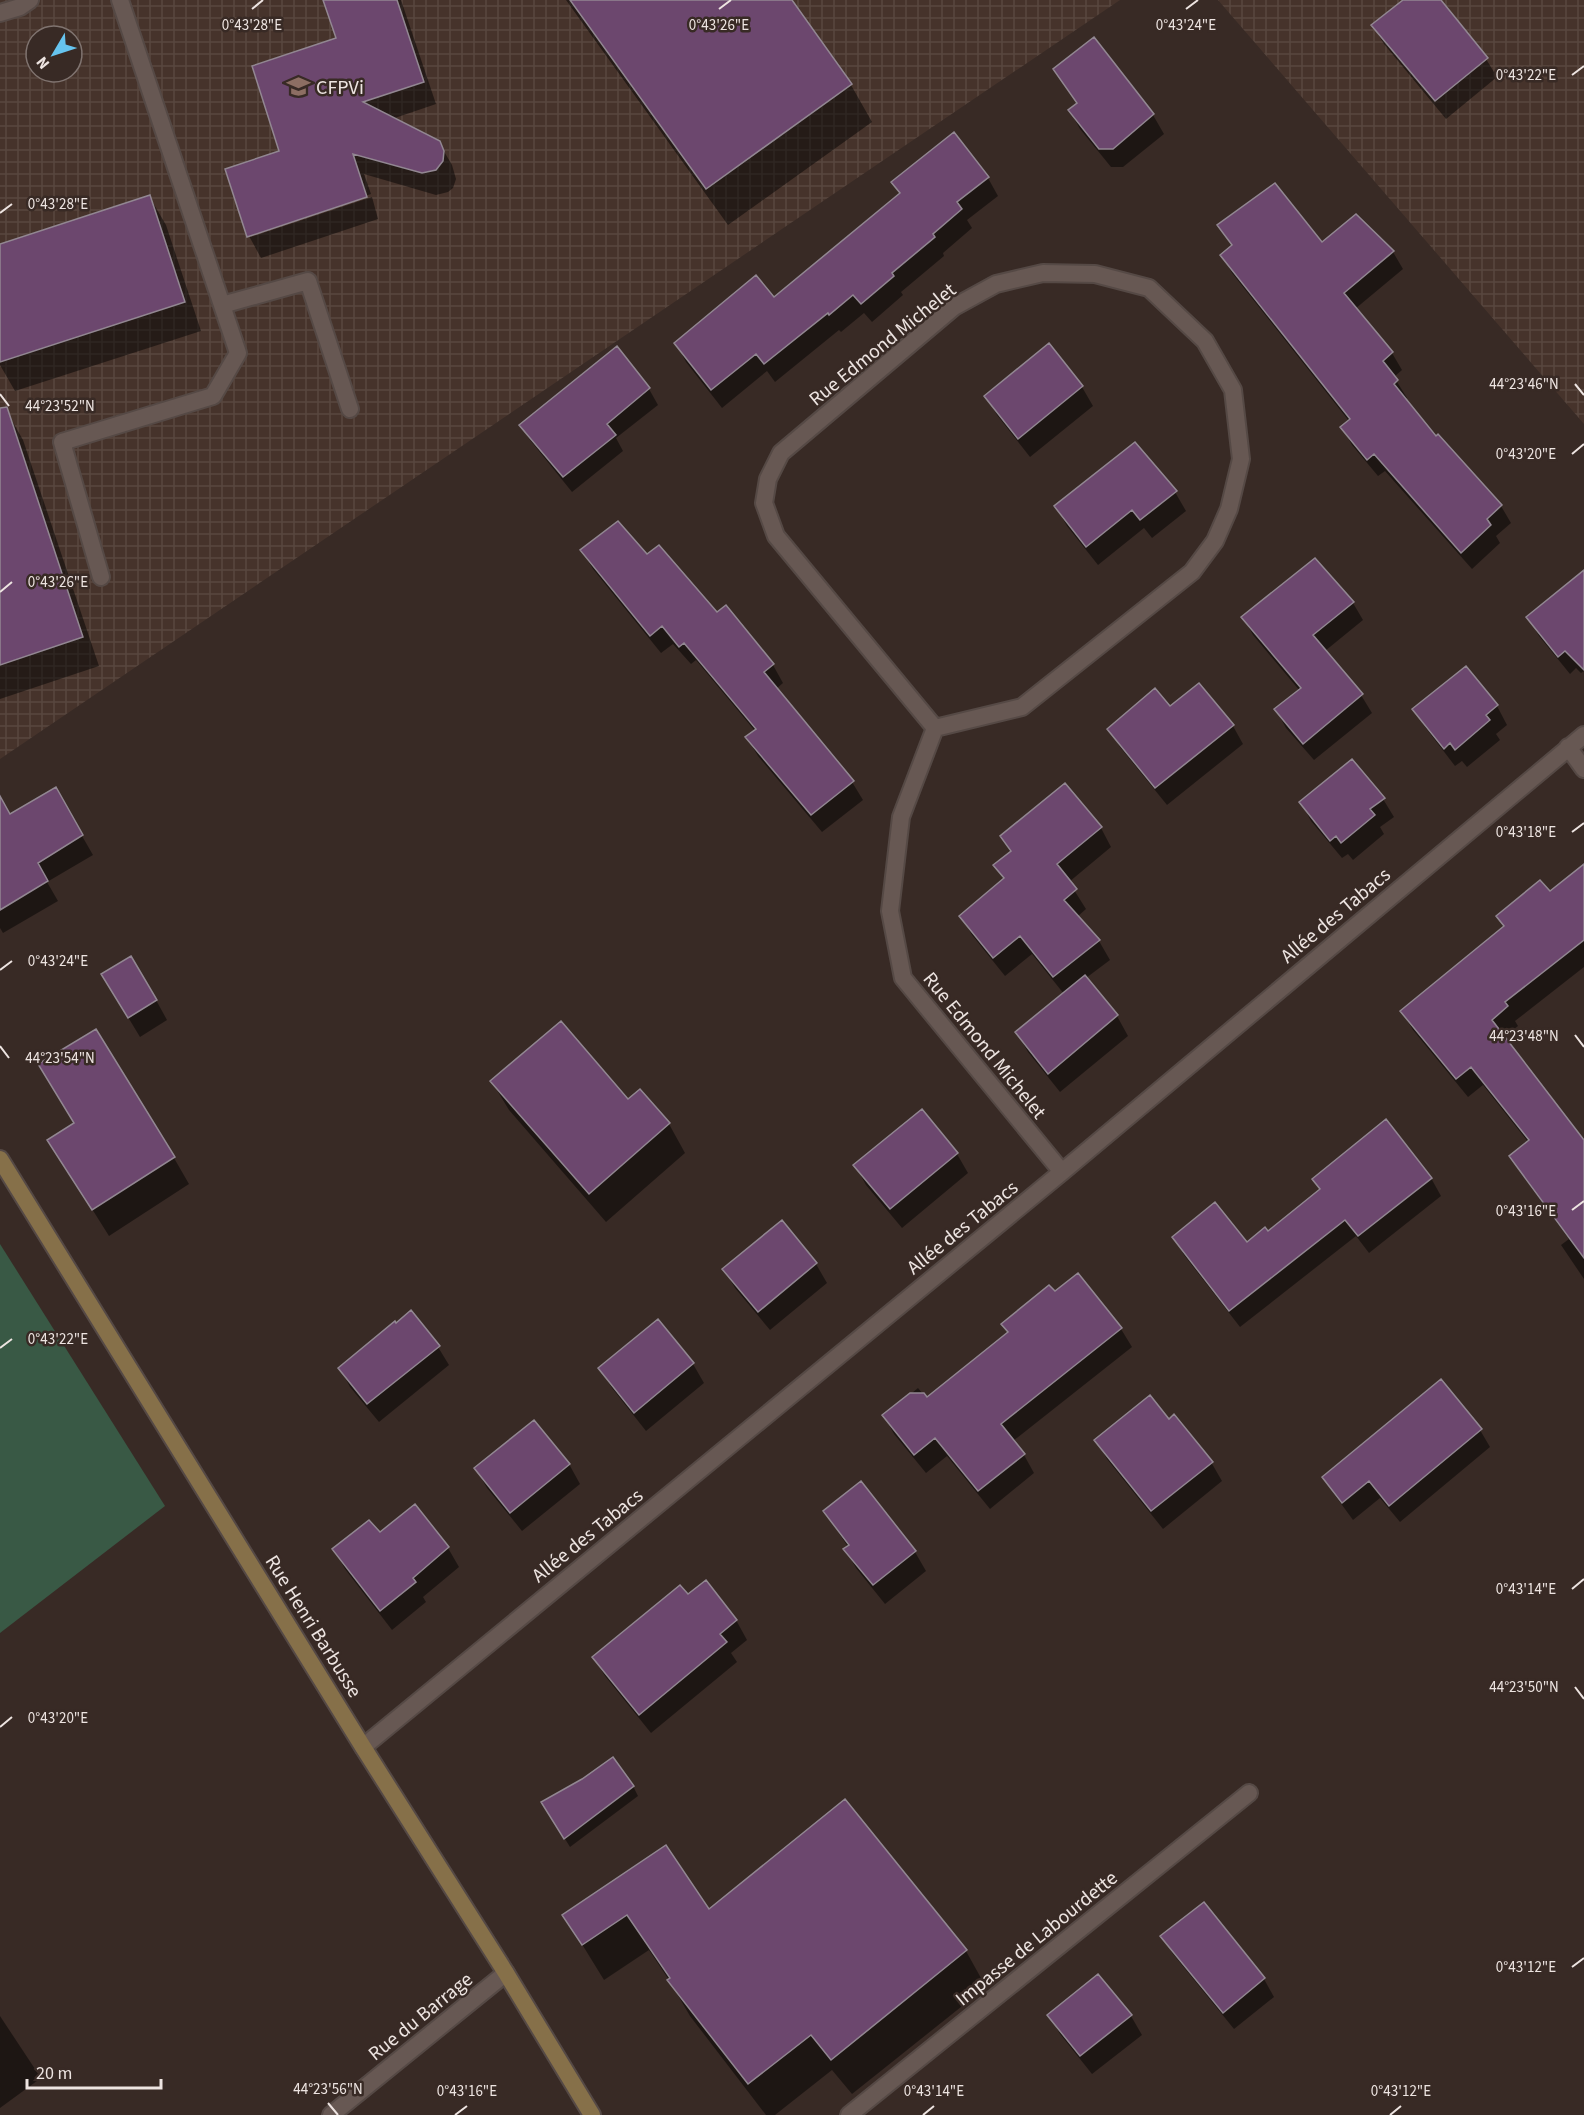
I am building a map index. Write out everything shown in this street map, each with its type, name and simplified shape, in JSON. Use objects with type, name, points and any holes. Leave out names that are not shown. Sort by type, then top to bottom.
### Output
[{"type":"main road","name":"Rue Henri Barbusse","points":[[0,1159],[363,1747],[507,1973],[592,2115]]},
{"type":"street","points":[[0,13],[30,0]]},
{"type":"street","points":[[102,578],[62,442],[213,396],[238,353],[120,0]]},
{"type":"street","name":"Rue Edmond Michelet","points":[[1043,273],[1054,273],[1095,274],[1149,288],[1205,341],[1233,390],[1241,459],[1229,509],[1215,541],[1192,572],[1022,707],[935,728],[776,536],[764,503],[768,479],[781,453],[954,307],[996,285],[1043,273]]},
{"type":"street","points":[[222,305],[308,281],[350,410]]},
{"type":"street","name":"Rue Edmond Michelet","points":[[935,728],[901,817],[890,911],[903,978],[1062,1172]]},
{"type":"street","name":"Allée des Tabacs","points":[[363,1747],[1062,1172],[1584,735]]},
{"type":"street","points":[[1568,747],[1584,769]]},
{"type":"street","name":"Impasse de Labourdette","points":[[849,2115],[1249,1793]]},
{"type":"street","name":"Rue du Barrage","points":[[332,2115],[507,1973]]},
{"type":"shaded area","points":[[0,0],[1120,0],[0,759]]},
{"type":"shaded area","points":[[1218,0],[1584,0],[1584,424]]},
{"type":"green space","points":[[0,1244],[165,1506],[0,1633]]},
{"type":"building","points":[[323,0],[397,0],[424,82],[363,102],[440,141],[444,151],[443,161],[436,170],[422,173],[353,154],[367,197],[247,237],[225,169],[279,151],[252,66],[336,38]]},
{"type":"building","points":[[570,0],[792,0],[852,84],[706,189]]},
{"type":"building","points":[[1403,0],[1441,0],[1488,58],[1435,101],[1371,25]]},
{"type":"building","points":[[1094,37],[1154,114],[1113,149],[1099,149],[1068,110],[1077,103],[1053,69]]},
{"type":"building","points":[[954,132],[989,177],[957,202],[962,209],[933,234],[935,237],[892,273],[894,276],[861,304],[853,295],[764,364],[756,354],[711,390],[674,343],[756,275],[774,297],[900,193],[891,182]]},
{"type":"building","points":[[1275,183],[1322,242],[1356,214],[1394,251],[1344,293],[1393,352],[1383,361],[1398,380],[1394,384],[1436,436],[1438,434],[1502,505],[1487,519],[1491,525],[1461,553],[1374,454],[1367,460],[1340,427],[1350,419],[1220,255],[1232,245],[1217,225]]},
{"type":"building","points":[[150,195],[185,302],[0,362],[0,244]]},
{"type":"building","points":[[1049,343],[1083,386],[1018,439],[984,396]]},
{"type":"building","points":[[617,346],[650,388],[607,424],[616,435],[563,477],[519,425]]},
{"type":"building","points":[[7,407],[83,637],[0,665],[0,408]]},
{"type":"building","points":[[1135,442],[1177,491],[1140,520],[1132,510],[1086,547],[1054,506]]},
{"type":"building","points":[[618,521],[647,554],[659,545],[717,612],[726,605],[774,664],[764,672],[854,781],[811,815],[745,737],[756,729],[684,643],[679,647],[662,626],[650,636],[580,550]]},
{"type":"building","points":[[1315,558],[1354,602],[1313,635],[1363,694],[1303,744],[1274,709],[1301,688],[1241,617]]},
{"type":"building","points":[[1584,570],[1584,670],[1565,651],[1558,657],[1526,617]]},
{"type":"building","points":[[1466,666],[1498,705],[1486,715],[1490,720],[1455,750],[1450,743],[1444,749],[1412,709]]},
{"type":"building","points":[[1199,683],[1234,725],[1155,788],[1107,729],[1155,688],[1170,706]]},
{"type":"building","points":[[1352,759],[1385,798],[1370,809],[1375,815],[1341,843],[1336,836],[1330,841],[1299,802]]},
{"type":"building","points":[[1065,783],[1102,827],[1057,864],[1077,889],[1064,900],[1100,940],[1053,977],[1020,936],[993,958],[959,916],[1004,878],[993,865],[1011,851],[1000,836]]},
{"type":"building","points":[[56,787],[83,835],[38,863],[48,881],[0,910],[0,796],[10,814]]},
{"type":"building","points":[[1584,864],[1584,940],[1505,1002],[1508,1006],[1492,1020],[1584,1140],[1584,1258],[1509,1156],[1529,1140],[1471,1067],[1456,1079],[1400,1011],[1504,926],[1496,916],[1540,880],[1550,891]]},
{"type":"building","points":[[131,956],[157,1000],[128,1018],[101,974]]},
{"type":"building","points":[[1085,975],[1118,1015],[1048,1074],[1015,1032]]},
{"type":"building","points":[[561,1021],[628,1099],[640,1089],[670,1123],[589,1194],[490,1081]]},
{"type":"building","points":[[96,1029],[175,1157],[92,1210],[47,1140],[74,1123],[38,1064]]},
{"type":"building","points":[[922,1109],[958,1153],[890,1209],[853,1165]]},
{"type":"building","points":[[1386,1119],[1432,1178],[1358,1236],[1345,1220],[1229,1311],[1172,1237],[1215,1202],[1247,1242],[1265,1227],[1268,1231],[1320,1189],[1312,1179]]},
{"type":"building","points":[[782,1220],[817,1263],[758,1312],[722,1269]]},
{"type":"building","points":[[1078,1273],[1122,1328],[1001,1424],[1025,1454],[978,1491],[935,1438],[914,1455],[882,1415],[910,1393],[924,1393],[927,1397],[1008,1332],[1001,1324],[1049,1285],[1055,1291]]},
{"type":"building","points":[[411,1310],[440,1346],[367,1404],[338,1368]]},
{"type":"building","points":[[658,1319],[694,1363],[634,1413],[598,1368]]},
{"type":"building","points":[[1441,1379],[1482,1429],[1389,1506],[1369,1481],[1342,1503],[1322,1477]]},
{"type":"building","points":[[1150,1395],[1169,1419],[1174,1414],[1213,1462],[1151,1511],[1094,1440]]},
{"type":"building","points":[[534,1420],[570,1464],[510,1513],[474,1468]]},
{"type":"building","points":[[861,1481],[916,1551],[873,1585],[843,1549],[849,1545],[823,1511]]},
{"type":"building","points":[[415,1504],[449,1547],[413,1578],[416,1582],[380,1611],[332,1549],[369,1520],[380,1532]]},
{"type":"building","points":[[706,1580],[737,1620],[720,1634],[727,1642],[639,1715],[592,1657],[680,1585],[688,1594]]},
{"type":"building","points":[[613,1757],[634,1786],[564,1839],[541,1802],[582,1779]]},
{"type":"building","points":[[845,1799],[967,1950],[831,2060],[811,2035],[748,2084],[667,1980],[670,1978],[627,1915],[582,1945],[562,1915],[666,1845],[709,1909]]},
{"type":"building","points":[[1204,1902],[1265,1978],[1223,2013],[1160,1936]]},
{"type":"building","points":[[1098,1974],[1132,2015],[1080,2056],[1047,2015]]},
{"type":"place","name":"CFPVi","points":[[298,87]]}]
